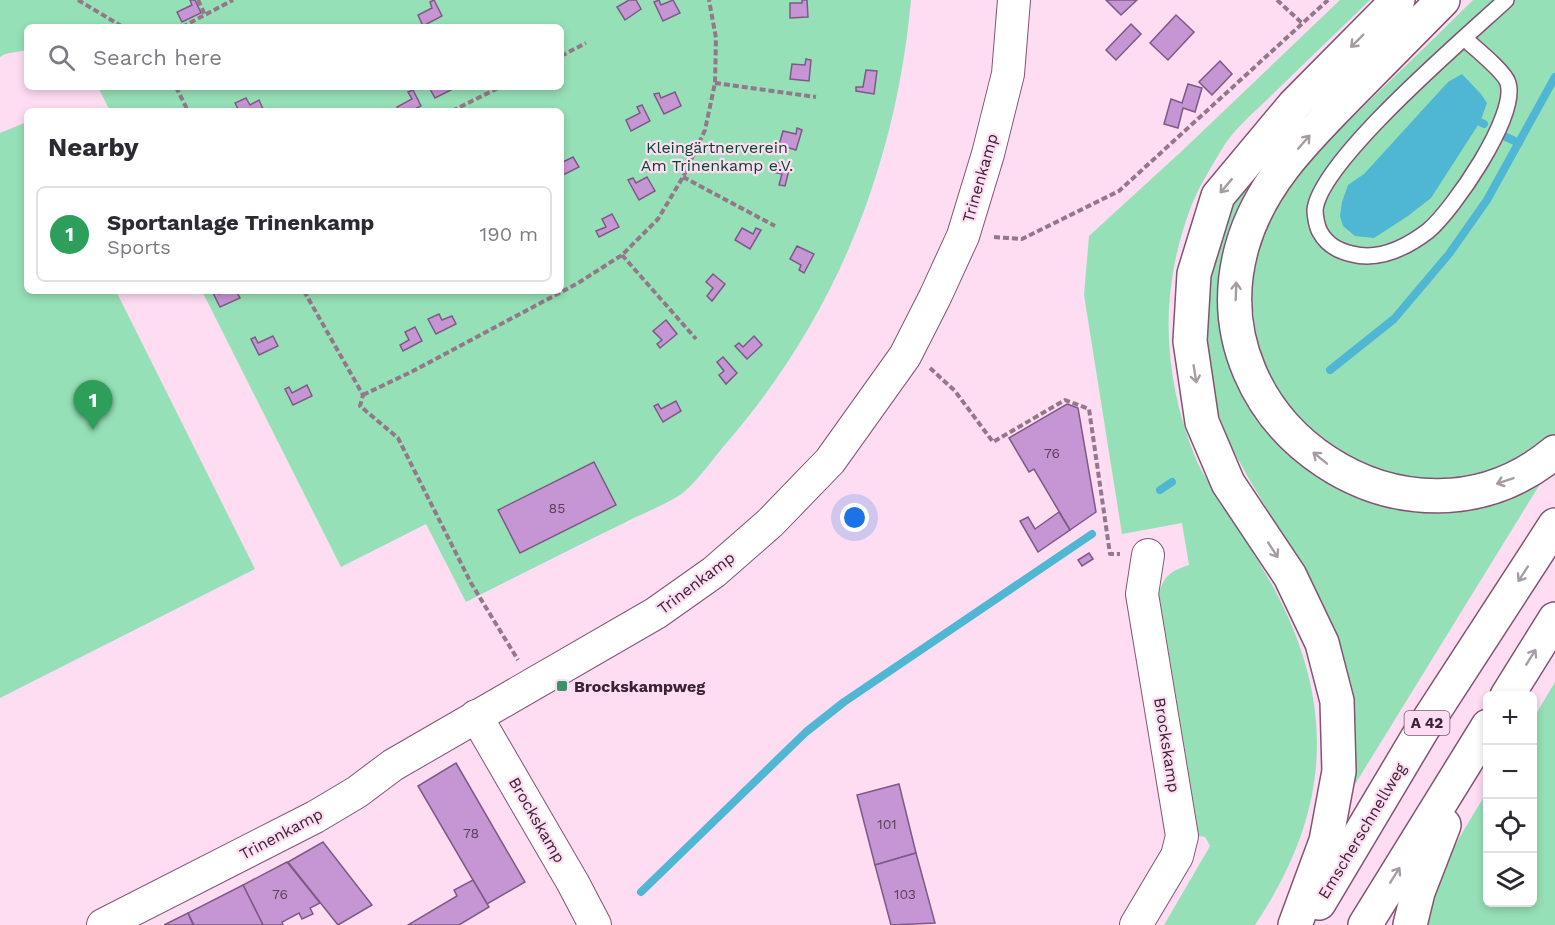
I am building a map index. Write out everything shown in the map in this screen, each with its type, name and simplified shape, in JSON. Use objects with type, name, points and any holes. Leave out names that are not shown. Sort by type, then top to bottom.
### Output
[{"type":"highway","points":[[1295,925],[1326,841],[1339,771],[1337,701],[1322,643],[1290,576],[1228,483],[1202,422],[1190,341],[1194,274],[1218,196],[1294,105],[1398,0]]},
{"type":"highway","points":[[1443,0],[1307,138],[1268,189],[1242,246],[1236,275],[1235,307],[1239,337],[1262,396],[1281,423],[1328,464],[1356,479],[1418,496],[1453,494],[1485,488],[1516,477],[1555,452]]},
{"type":"highway","name":"Emscherschnellweg","points":[[1306,925],[1422,730],[1555,525]]},
{"type":"highway","points":[[1510,691],[1555,619]]},
{"type":"highway","points":[[1365,925],[1481,736]]},
{"type":"highway","points":[[1410,925],[1418,892],[1481,736]]},
{"type":"street","name":"Trinenkamp","points":[[104,925],[315,816],[357,792],[393,765],[656,614],[714,572],[770,523],[830,461],[869,409],[905,356],[935,297],[963,236],[988,154],[1008,74],[1014,0]]},
{"type":"street","name":"Brockskamp","points":[[1136,925],[1177,856],[1182,836],[1142,594],[1148,555]]},
{"type":"street","name":"Brockskamp","points":[[476,716],[595,925]]},
{"type":"lane","points":[[1464,38],[1508,81],[1510,97],[1503,122],[1484,156],[1451,205],[1429,230],[1403,247],[1379,254],[1360,256],[1338,251],[1318,230],[1315,210],[1321,194],[1336,169],[1409,89],[1464,38],[1506,0]]},
{"type":"path","points":[[78,0],[118,24]]},
{"type":"path","points":[[198,0],[205,15]]},
{"type":"path","points":[[188,24],[233,0]]},
{"type":"path","points":[[564,290],[622,255],[658,219],[683,177],[705,130],[715,83],[716,38],[709,0]]},
{"type":"path","points":[[1277,0],[1303,24]]},
{"type":"path","points":[[963,236],[1022,239],[1119,191],[1328,0]]},
{"type":"path","points":[[564,54],[586,43]]},
{"type":"path","points":[[715,83],[816,97]]},
{"type":"path","points":[[178,90],[187,108]]},
{"type":"path","points":[[458,108],[494,90]]},
{"type":"path","points":[[683,177],[775,226]]},
{"type":"path","points":[[622,255],[696,339]]},
{"type":"path","points":[[306,294],[363,395],[360,406],[398,438],[471,584],[532,684]]},
{"type":"path","points":[[363,395],[413,371],[556,294]]},
{"type":"path","points":[[905,356],[933,370],[955,392],[993,442],[1065,400],[1089,409],[1110,554],[1148,555]]},
{"type":"green space","name":"Kleingärtnerverein Am Trinenkamp e.V.","points":[[0,0],[911,0],[903,61],[891,120],[875,178],[855,234],[830,289],[801,341],[767,392],[702,473],[679,496],[466,602],[426,524],[341,567],[204,294],[564,294],[564,108],[108,108],[100,90],[564,90],[564,24],[24,24],[24,51],[0,57]]},
{"type":"green space","points":[[1340,0],[1370,0],[1227,141],[1192,204],[1181,237],[1169,302],[1171,367],[1186,432],[1200,468],[1277,594],[1297,638],[1310,680],[1316,722],[1316,763],[1310,803],[1298,844],[1279,884],[1255,925],[1164,925],[1210,846],[1205,837],[1199,836],[1159,594],[1163,582],[1169,575],[1189,565],[1182,523],[1122,534],[1084,295],[1089,236]]},
{"type":"green space","points":[[1473,0],[1555,0],[1555,434],[1502,466],[1473,477],[1458,481],[1423,481],[1381,471],[1341,453],[1323,442],[1292,412],[1267,372],[1260,354],[1253,307],[1253,264],[1261,233],[1270,214],[1293,179],[1336,133]]},
{"type":"green space","points":[[24,123],[24,294],[118,294],[255,569],[0,698],[0,133]]},
{"type":"green space","points":[[1280,142],[1232,361],[1353,492],[1545,476],[1354,786],[1350,783],[1352,728],[1350,693],[1339,640],[1317,593],[1239,461],[1215,402],[1208,371],[1205,308],[1208,276],[1216,246],[1239,190]]},
{"type":"green space","points":[[1555,682],[1555,925],[1426,925],[1442,872],[1483,799],[1483,907],[1537,907],[1537,712]]},
{"type":"water","points":[[1462,74],[1487,103],[1480,122],[1431,198],[1374,238],[1355,236],[1343,226],[1340,216],[1348,185],[1364,174],[1448,82]]},
{"type":"building","points":[[190,0],[195,0],[201,13],[182,22],[177,12],[192,5]]},
{"type":"building","points":[[434,0],[442,16],[422,24],[418,15],[432,8],[430,2]]},
{"type":"building","points":[[629,0],[636,0],[641,9],[625,20],[617,7]]},
{"type":"building","points":[[659,0],[661,5],[673,0],[680,13],[663,21],[654,2]]},
{"type":"building","points":[[802,0],[807,0],[808,17],[790,18],[790,3],[802,3]]},
{"type":"building","points":[[1106,0],[1137,0],[1121,15]]},
{"type":"building","points":[[1176,15],[1194,32],[1168,60],[1150,43]]},
{"type":"building","points":[[1131,24],[1141,34],[1116,60],[1106,50]]},
{"type":"building","points":[[806,59],[811,60],[809,81],[790,79],[792,64],[805,65]]},
{"type":"building","points":[[1220,61],[1232,74],[1212,95],[1199,82]]},
{"type":"building","points":[[866,70],[877,71],[874,94],[856,91],[856,87],[863,87]]},
{"type":"building","points":[[1188,84],[1202,88],[1195,112],[1183,108],[1178,128],[1164,124],[1171,99],[1182,103]]},
{"type":"building","points":[[413,90],[421,106],[398,108],[412,99],[408,92]]},
{"type":"building","points":[[431,90],[451,90],[435,98]]},
{"type":"building","points":[[675,92],[681,106],[664,114],[654,94],[659,93],[661,98]]},
{"type":"building","points":[[246,98],[250,105],[259,100],[263,108],[238,108],[235,103]]},
{"type":"building","points":[[642,105],[650,121],[631,131],[626,120],[640,113],[637,107]]},
{"type":"building","points":[[797,128],[802,130],[796,150],[779,145],[783,131],[796,134]]},
{"type":"building","points":[[573,157],[579,167],[564,174],[564,162]]},
{"type":"building","points":[[775,162],[790,166],[785,186],[779,185],[782,174],[772,172]]},
{"type":"building","points":[[647,177],[655,191],[639,200],[628,180],[633,178],[636,183]]},
{"type":"building","points":[[612,214],[619,227],[599,237],[596,231],[606,227],[602,219]]},
{"type":"building","points":[[742,228],[753,234],[756,228],[761,230],[750,249],[735,240]]},
{"type":"building","points":[[797,246],[814,254],[804,273],[799,270],[801,265],[790,259]]},
{"type":"building","points":[[713,274],[725,284],[712,301],[707,296],[713,288],[706,282]]},
{"type":"building","points":[[214,294],[238,294],[240,298],[220,307]]},
{"type":"building","points":[[439,314],[442,320],[452,316],[456,324],[436,334],[428,319]]},
{"type":"building","points":[[666,320],[677,334],[660,348],[657,344],[662,340],[653,331]]},
{"type":"building","points":[[415,327],[422,341],[403,351],[400,345],[409,340],[405,332]]},
{"type":"building","points":[[273,336],[278,346],[259,355],[251,339],[255,337],[258,343]]},
{"type":"building","points":[[754,336],[762,345],[747,359],[735,346],[739,343],[743,347]]},
{"type":"building","points":[[723,357],[737,373],[726,384],[719,375],[724,371],[717,362]]},
{"type":"building","points":[[307,385],[312,396],[293,405],[285,389],[289,387],[292,393]]},
{"type":"building","points":[[676,401],[681,411],[663,422],[654,406],[658,404],[661,409]]},
{"type":"building","points":[[1067,404],[1078,408],[1096,512],[1070,530],[1034,469],[1029,472],[1009,438]]},
{"type":"building","points":[[594,462],[616,505],[520,553],[498,510]]},
{"type":"building","points":[[1059,512],[1070,530],[1038,552],[1020,521],[1028,517],[1035,529]]},
{"type":"building","points":[[1089,553],[1093,559],[1082,566],[1078,560]]},
{"type":"building","points":[[456,763],[525,882],[487,904],[418,786]]},
{"type":"building","points":[[899,784],[916,853],[875,865],[857,795]]},
{"type":"building","points":[[323,842],[372,905],[338,925],[288,862]]},
{"type":"building","points":[[916,853],[935,923],[891,925],[875,865]]},
{"type":"building","points":[[287,862],[320,903],[310,908],[313,914],[302,919],[299,913],[282,922],[283,925],[263,925],[243,885]]},
{"type":"building","points":[[473,880],[489,907],[459,925],[408,925],[457,896],[454,890]]},
{"type":"building","points":[[243,885],[263,925],[194,925],[188,913]]},
{"type":"building","points":[[188,913],[193,925],[164,925]]},
{"type":"waterway","points":[[1330,370],[1394,319],[1449,254],[1487,200],[1555,77]]},
{"type":"waterway","points":[[1480,122],[1484,124]]},
{"type":"waterway","points":[[1506,137],[1519,143]]},
{"type":"waterway","points":[[1160,490],[1172,482]]},
{"type":"waterway","points":[[641,892],[806,732],[844,702],[1092,534]]},
{"type":"place","name":"Sportanlage Trinenkamp","points":[[93,430]]},
{"type":"place","name":"Brockskampweg","points":[[562,686]]}]
